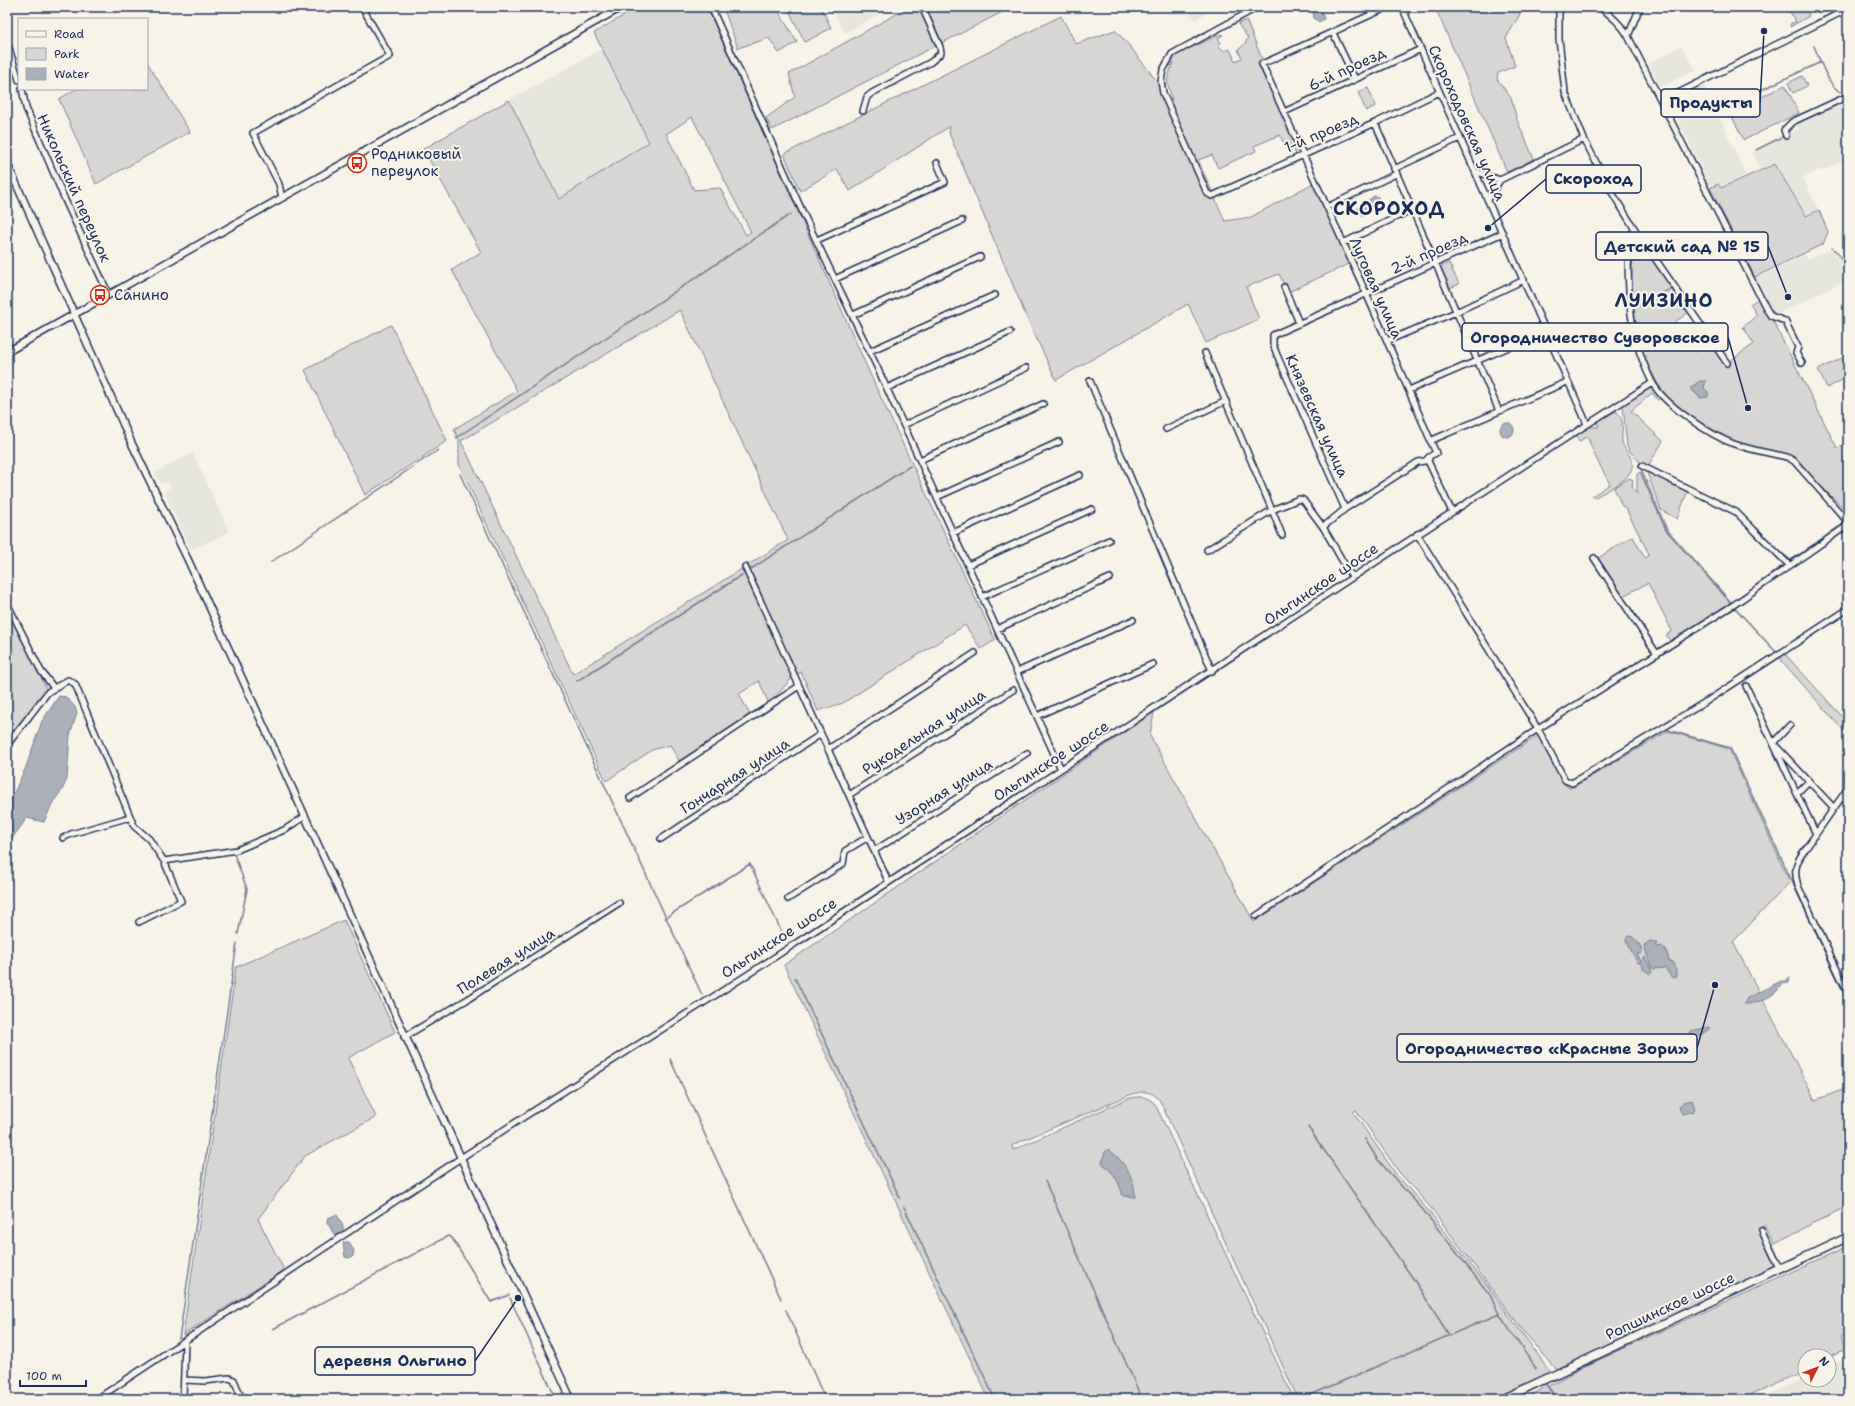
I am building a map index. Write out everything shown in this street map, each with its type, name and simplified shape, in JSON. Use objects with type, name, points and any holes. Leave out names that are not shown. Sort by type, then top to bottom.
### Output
[{"type":"main road","name":"Ропшинское шоссе","points":[[1503,1399],[1848,1237]]},
{"type":"street","points":[[282,198],[279,184],[253,133],[390,56],[362,7]]},
{"type":"street","points":[[7,352],[622,7]]},
{"type":"street","points":[[711,7],[1061,769]]},
{"type":"street","points":[[863,111],[867,97],[872,92],[931,62],[941,53],[940,47],[922,7]]},
{"type":"street","name":"1-й проезд","points":[[1258,7],[1172,54],[1167,59],[1161,81],[1163,93],[1207,193],[1212,196],[1375,123],[1439,92]]},
{"type":"street","points":[[1354,79],[1333,33],[1388,7]]},
{"type":"street","name":"Скороходовская улица","points":[[1402,7],[1524,280],[1586,424]]},
{"type":"street","points":[[1559,7],[1559,39],[1565,92],[1584,139],[1611,191],[1634,228],[1728,363]]},
{"type":"street","points":[[1599,7],[1622,26],[1628,36],[1767,310],[1771,316],[1785,321],[1798,347],[1796,353],[1802,363]]},
{"type":"street","points":[[1628,36],[1640,7]]},
{"type":"street","points":[[1662,101],[1848,9]]},
{"type":"street","name":"Луговая улица","points":[[1333,33],[1262,64],[1366,293],[1436,453],[1431,456],[1428,461],[1452,512]]},
{"type":"street","points":[[7,42],[18,77]]},
{"type":"street","name":"6-й проезд","points":[[1284,112],[1420,49]]},
{"type":"street","name":"Никольский переулок","points":[[22,90],[26,108],[65,200],[109,295]]},
{"type":"street","points":[[1786,136],[1784,130],[1792,122],[1848,96]]},
{"type":"street","points":[[1375,123],[1498,411]]},
{"type":"street","points":[[1394,169],[1460,138]]},
{"type":"street","points":[[1488,200],[1500,180],[1584,139]]},
{"type":"street","points":[[7,163],[132,444],[188,560],[304,818],[571,1399]]},
{"type":"street","points":[[817,240],[945,182],[937,163]]},
{"type":"street","points":[[1475,170],[1500,180]]},
{"type":"street","points":[[1327,207],[1396,174]]},
{"type":"street","points":[[1343,243],[1411,210]]},
{"type":"street","points":[[835,279],[962,221]]},
{"type":"street","points":[[1634,228],[1628,274],[1630,310],[1635,337],[1652,383],[1676,409],[1703,428],[1732,443],[1794,461],[1848,522]]},
{"type":"street","name":"2-й проезд","points":[[1276,333],[1366,293],[1435,265],[1503,233]]},
{"type":"street","points":[[853,315],[980,258]]},
{"type":"street","points":[[1387,341],[1456,312],[1524,280]]},
{"type":"street","points":[[1284,287],[1299,323]]},
{"type":"street","points":[[870,351],[995,295]]},
{"type":"street","points":[[1409,390],[1546,331]]},
{"type":"street","points":[[887,388],[1010,332]]},
{"type":"street","name":"Князевская улица","points":[[1276,333],[1273,335],[1272,340],[1277,355],[1344,508]]},
{"type":"street","points":[[1205,354],[1282,534]]},
{"type":"street","points":[[904,425],[1026,368]]},
{"type":"street","points":[[1090,381],[1212,671]]},
{"type":"street","points":[[1430,441],[1567,382]]},
{"type":"street","name":"Ольгинское шоссе","points":[[97,1399],[461,1159],[784,951],[888,881],[1212,671],[1417,534],[1652,383]]},
{"type":"street","points":[[1166,429],[1226,401]]},
{"type":"street","points":[[920,460],[1043,404]]},
{"type":"street","points":[[937,497],[1059,442]]},
{"type":"street","points":[[1323,527],[1344,508],[1418,462],[1426,461],[1431,456]]},
{"type":"street","points":[[1642,466],[1736,512],[1789,565]]},
{"type":"street","points":[[953,533],[1080,475]]},
{"type":"street","points":[[1207,550],[1272,510],[1299,499],[1303,500],[1323,527],[1350,574],[1354,576]]},
{"type":"street","points":[[968,565],[1092,509]]},
{"type":"street","points":[[1256,916],[1538,729],[1735,604],[1848,525]]},
{"type":"street","points":[[1417,534],[1538,729],[1565,780],[1572,783],[1707,701],[1848,609]]},
{"type":"street","points":[[982,597],[1109,540]]},
{"type":"street","points":[[1594,558],[1656,654]]},
{"type":"street","points":[[745,566],[888,881]]},
{"type":"street","points":[[997,629],[1110,578]]},
{"type":"street","points":[[7,603],[41,671],[54,688]]},
{"type":"street","points":[[1017,672],[1133,620]]},
{"type":"street","points":[[828,749],[975,653]]},
{"type":"street","points":[[1037,716],[1153,664]]},
{"type":"street","points":[[7,745],[48,692],[68,680],[75,684],[134,826],[149,839],[164,861],[181,901],[139,922]]},
{"type":"street","points":[[630,798],[799,686]]},
{"type":"street","points":[[1746,686],[1816,834]]},
{"type":"street","name":"Рукодельная улица","points":[[849,795],[1013,690]]},
{"type":"street","points":[[1773,743],[1790,725]]},
{"type":"street","name":"Гончарная улица","points":[[661,839],[709,806],[821,734]]},
{"type":"street","points":[[1773,743],[1834,808]]},
{"type":"street","name":"Узорная улица","points":[[874,851],[1028,753]]},
{"type":"street","points":[[1797,793],[1809,781]]},
{"type":"street","points":[[1848,788],[1797,863],[1795,876],[1848,993]]},
{"type":"street","points":[[63,838],[71,834],[130,817]]},
{"type":"street","points":[[164,861],[237,850],[284,830],[304,818]]},
{"type":"street","points":[[788,899],[843,864],[846,851],[868,837]]},
{"type":"street","name":"Полевая улица","points":[[404,1037],[468,999],[619,903]]},
{"type":"street","points":[[1762,1231],[1780,1269]]},
{"type":"street","points":[[183,1399],[185,1342]]},
{"type":"street","points":[[184,1380],[205,1381],[229,1378],[234,1380],[242,1399]]},
{"type":"shaded area","points":[[831,7],[893,7],[845,33]]},
{"type":"shaded area","points":[[1187,7],[1216,7],[1196,19],[1190,14]]},
{"type":"shaded area","points":[[1681,46],[1696,70],[1660,87],[1649,64]]},
{"type":"shaded area","points":[[602,49],[650,142],[559,199],[509,100]]},
{"type":"shaded area","points":[[1704,84],[1746,175],[1721,188],[1718,184],[1710,188],[1670,102]]},
{"type":"shaded area","points":[[1848,99],[1848,158],[1822,171],[1821,169],[1803,178],[1818,209],[1806,215],[1775,163],[1761,170],[1753,153],[1799,129],[1797,124]]},
{"type":"shaded area","points":[[1834,250],[1848,279],[1774,316],[1771,314],[1755,278],[1805,255],[1807,260]]},
{"type":"shaded area","points":[[193,453],[229,532],[191,550],[164,491],[171,487],[168,481],[161,484],[155,474]]},
{"type":"shaded area","points":[[1848,1358],[1848,1399],[1757,1398],[1797,1380],[1797,1388],[1837,1388],[1837,1363]]},
{"type":"green space","points":[[638,7],[707,7],[875,385],[995,640],[981,649],[965,625],[843,703],[818,711],[801,672],[792,678],[769,704],[759,681],[739,694],[750,715],[679,761],[670,745],[652,750],[606,781],[459,464],[459,440],[454,429],[517,391],[452,270],[481,252],[423,149],[509,100],[559,199],[649,142],[594,33]],"holes":[[[692,117],[751,232],[746,235],[720,188],[694,190],[666,134]],[[680,310],[788,540],[573,674],[461,441]]]},
{"type":"green space","points":[[723,7],[776,7],[797,42],[779,53],[769,38],[738,48]]},
{"type":"green space","points":[[787,7],[821,7],[831,28],[805,42]]},
{"type":"green space","points":[[909,7],[919,7],[937,45],[772,130],[766,118],[795,97],[789,74]]},
{"type":"green space","points":[[926,7],[1012,7],[942,43]]},
{"type":"green space","points":[[1435,7],[1522,7],[1519,16],[1506,38],[1515,66],[1498,73],[1497,79],[1511,98],[1517,120],[1534,159],[1507,172]]},
{"type":"green space","points":[[1787,7],[1806,7],[1809,16],[1790,27],[1791,23],[1796,22]]},
{"type":"green space","points":[[1061,16],[1076,44],[1115,30],[1132,49],[1172,101],[1167,81],[1175,55],[1221,34],[1223,35],[1218,38],[1221,43],[1218,45],[1224,51],[1230,49],[1235,61],[1242,58],[1238,50],[1245,44],[1248,38],[1238,24],[1246,20],[1301,154],[1297,157],[1292,145],[1286,148],[1280,135],[1254,146],[1256,151],[1218,168],[1212,155],[1198,160],[1225,221],[1251,217],[1315,182],[1351,263],[1288,292],[1279,274],[1246,287],[1259,319],[1206,343],[1188,304],[1056,380],[1026,316],[949,133],[950,126],[850,191],[837,169],[800,191],[784,154]]},
{"type":"green space","points":[[148,64],[190,132],[96,184],[59,99],[74,90],[148,90]]},
{"type":"green space","points":[[1802,76],[1807,86],[1793,93],[1788,83]]},
{"type":"green space","points":[[1785,85],[1799,113],[1744,140],[1730,113]]},
{"type":"green space","points":[[1368,88],[1376,106],[1366,111],[1358,92]]},
{"type":"green space","points":[[1775,164],[1806,216],[1819,210],[1828,232],[1823,244],[1755,277],[1710,188],[1718,184],[1721,188]]},
{"type":"green space","points":[[1636,234],[1673,288],[1632,304],[1631,284],[1634,235]]},
{"type":"green space","points":[[1449,263],[1459,284],[1450,288],[1440,267]]},
{"type":"green space","points":[[1674,289],[1682,301],[1679,305],[1685,310],[1688,308],[1689,312],[1675,322],[1695,352],[1711,343],[1727,363],[1754,344],[1743,327],[1757,315],[1750,304],[1758,299],[1772,319],[1837,448],[1848,442],[1848,513],[1799,464],[1736,442],[1691,418],[1691,416],[1666,395],[1651,372],[1642,352],[1645,347],[1641,337],[1635,331],[1632,305]]},
{"type":"green space","points":[[391,325],[447,441],[365,495],[305,370]]},
{"type":"green space","points":[[1848,355],[1848,377],[1827,388],[1818,370]]},
{"type":"green space","points":[[1650,387],[1655,388],[1662,397],[1658,400],[1652,393],[1631,411],[1663,441],[1648,466],[1642,464],[1631,453],[1627,446],[1623,405]]},
{"type":"green space","points":[[1614,412],[1617,412],[1620,415],[1622,422],[1622,442],[1631,458],[1632,467],[1625,479],[1619,484],[1594,498],[1592,496],[1610,484],[1597,460],[1587,436],[1579,442],[1576,434],[1586,427],[1598,427],[1598,421]]},
{"type":"green space","points":[[1646,470],[1688,490],[1677,519],[1661,510]]},
{"type":"green space","points":[[1642,471],[1667,529],[1732,603],[1671,642],[1666,635],[1672,631],[1648,583],[1621,597],[1597,559],[1629,538],[1633,537],[1645,558],[1649,554],[1626,509],[1622,506],[1614,488],[1629,478],[1633,480],[1632,487],[1637,494],[1637,474]]},
{"type":"green space","points":[[7,605],[48,692],[7,737]]},
{"type":"green space","points":[[1785,654],[1848,723],[1848,736],[1781,660],[1782,655]]},
{"type":"green space","points":[[1154,712],[1150,736],[1254,922],[1539,735],[1542,737],[1563,783],[1569,788],[1575,786],[1668,731],[1729,749],[1790,882],[1733,942],[1815,1100],[1848,1088],[1848,1207],[1774,1242],[1765,1225],[1761,1227],[1780,1267],[1557,1370],[1524,1332],[1431,1208],[1399,1172],[1356,1110],[1353,1112],[1396,1174],[1428,1210],[1485,1283],[1550,1371],[1546,1375],[1496,1399],[1298,1399],[1160,1101],[1157,1097],[1148,1092],[1136,1093],[1012,1145],[1013,1150],[1127,1099],[1142,1097],[1152,1101],[1155,1104],[1294,1399],[989,1399],[784,965]]},
{"type":"green space","points":[[344,920],[395,1032],[348,1058],[376,1117],[305,1156],[258,1219],[284,1270],[183,1335],[236,967]]},
{"type":"green space","points":[[1848,1246],[1848,1329],[1840,1336],[1844,1350],[1837,1354],[1837,1348],[1797,1348],[1797,1373],[1751,1394],[1758,1399],[1524,1399],[1579,1369]]},
{"type":"water","points":[[1317,7],[1320,8],[1324,19],[1319,22],[1314,18],[1313,12]]},
{"type":"water","points":[[1374,196],[1378,197],[1380,202],[1362,216],[1357,209]]},
{"type":"water","points":[[1700,381],[1706,381],[1704,388],[1708,392],[1708,397],[1700,398],[1690,388]]},
{"type":"water","points":[[1507,423],[1512,425],[1514,430],[1512,435],[1507,437],[1502,435],[1500,430],[1502,425]]},
{"type":"water","points":[[59,696],[66,697],[75,707],[77,713],[70,735],[67,779],[62,790],[53,802],[44,822],[27,818],[7,845],[7,808],[26,767],[42,721]]},
{"type":"water","points":[[1631,936],[1637,941],[1642,950],[1642,953],[1637,954],[1641,962],[1645,957],[1652,972],[1650,974],[1643,969],[1643,965],[1637,962],[1626,940],[1627,937]]},
{"type":"water","points":[[1650,941],[1657,943],[1655,946],[1661,946],[1666,950],[1669,961],[1672,962],[1676,968],[1676,977],[1672,978],[1665,968],[1654,969],[1651,967],[1644,945]]},
{"type":"water","points":[[1790,977],[1789,983],[1781,984],[1776,992],[1766,998],[1754,1003],[1744,1004],[1747,998],[1781,981],[1785,981]]},
{"type":"water","points":[[1708,1027],[1710,1028],[1703,1034],[1695,1037],[1690,1035],[1691,1031]]},
{"type":"water","points":[[1692,1100],[1695,1109],[1682,1114],[1679,1106],[1684,1102]]},
{"type":"water","points":[[1108,1149],[1119,1158],[1127,1170],[1133,1183],[1135,1197],[1123,1196],[1116,1178],[1102,1163],[1105,1152]]},
{"type":"water","points":[[337,1215],[343,1226],[343,1232],[335,1236],[327,1222],[328,1218]]},
{"type":"water","points":[[349,1242],[354,1251],[353,1256],[349,1258],[345,1257],[343,1243]]},
{"type":"waterway","points":[[1842,9],[1846,7]]},
{"type":"waterway","points":[[1814,22],[1837,11]]},
{"type":"waterway","points":[[1791,34],[1811,24]]},
{"type":"waterway","points":[[1768,46],[1787,36]]},
{"type":"waterway","points":[[1814,46],[1831,83],[1842,93],[1848,93]]},
{"type":"waterway","points":[[1742,58],[1762,48]]},
{"type":"waterway","points":[[1704,76],[1739,60]]},
{"type":"waterway","points":[[1746,97],[1821,62]]},
{"type":"waterway","points":[[1682,88],[1695,81]]},
{"type":"waterway","points":[[1668,94],[1679,89]]},
{"type":"waterway","points":[[1730,106],[1742,99]]},
{"type":"waterway","points":[[1789,133],[1797,122],[1828,108]]},
{"type":"waterway","points":[[1756,150],[1784,136]]},
{"type":"waterway","points":[[456,438],[791,214]]},
{"type":"waterway","points":[[1832,248],[1838,253],[1845,268]]},
{"type":"waterway","points":[[1846,269],[1848,273]]},
{"type":"waterway","points":[[271,562],[438,450]]},
{"type":"waterway","points":[[1784,460],[1790,461]]},
{"type":"waterway","points":[[751,569],[910,466]]},
{"type":"waterway","points":[[1641,473],[1666,530],[1731,603]]},
{"type":"waterway","points":[[460,474],[702,995]]},
{"type":"waterway","points":[[1824,499],[1829,505]]},
{"type":"waterway","points":[[1826,536],[1844,523],[1834,510]]},
{"type":"waterway","points":[[1757,528],[1773,545]]},
{"type":"waterway","points":[[1805,550],[1823,538]]},
{"type":"waterway","points":[[1776,549],[1791,560],[1802,553]]},
{"type":"waterway","points":[[1756,585],[1785,564]]},
{"type":"waterway","points":[[577,681],[742,575]]},
{"type":"waterway","points":[[1736,599],[1751,589]]},
{"type":"waterway","points":[[1736,609],[1776,652]]},
{"type":"waterway","points":[[1668,730],[1730,748],[1848,1002]]},
{"type":"waterway","points":[[234,854],[247,889],[238,934]]},
{"type":"waterway","points":[[665,918],[750,864],[784,937]]},
{"type":"waterway","points":[[179,1339],[237,943]]},
{"type":"waterway","points":[[795,978],[900,1198]]},
{"type":"waterway","points":[[670,1059],[781,1299]]},
{"type":"waterway","points":[[1308,1127],[1414,1280],[1449,1335]]},
{"type":"waterway","points":[[1365,1139],[1378,1160],[1423,1210],[1490,1295],[1499,1314],[1536,1369]]},
{"type":"waterway","points":[[1045,1181],[1142,1399]]},
{"type":"waterway","points":[[904,1207],[995,1399]]},
{"type":"waterway","points":[[273,1329],[448,1236],[452,1238],[491,1302],[509,1295]]},
{"type":"waterway","points":[[510,1298],[556,1399]]},
{"type":"waterway","points":[[786,1310],[825,1399]]},
{"type":"waterway","points":[[1301,1399],[1499,1314]]},
{"type":"waterway","points":[[1544,1382],[1558,1399]]},
{"type":"place","name":"Продукты","points":[[1764,31]]},
{"type":"place","name":"Родниковый переулок","points":[[357,163]]},
{"type":"place","name":"Скороход","points":[[1488,228]]},
{"type":"place","name":"Санино","points":[[100,295]]},
{"type":"place","name":"Детский сад № 15","points":[[1788,297]]},
{"type":"place","name":"Огородничество Суворовское","points":[[1748,408]]},
{"type":"place","name":"Огородничество «Красные Зори»","points":[[1715,985]]},
{"type":"place","name":"деревня Ольгино","points":[[518,1298]]},
{"type":"district","name":"СКОРОХОД","points":[[1389,208]]},
{"type":"district","name":"ЛУИЗИНО","points":[[1664,300]]}]
